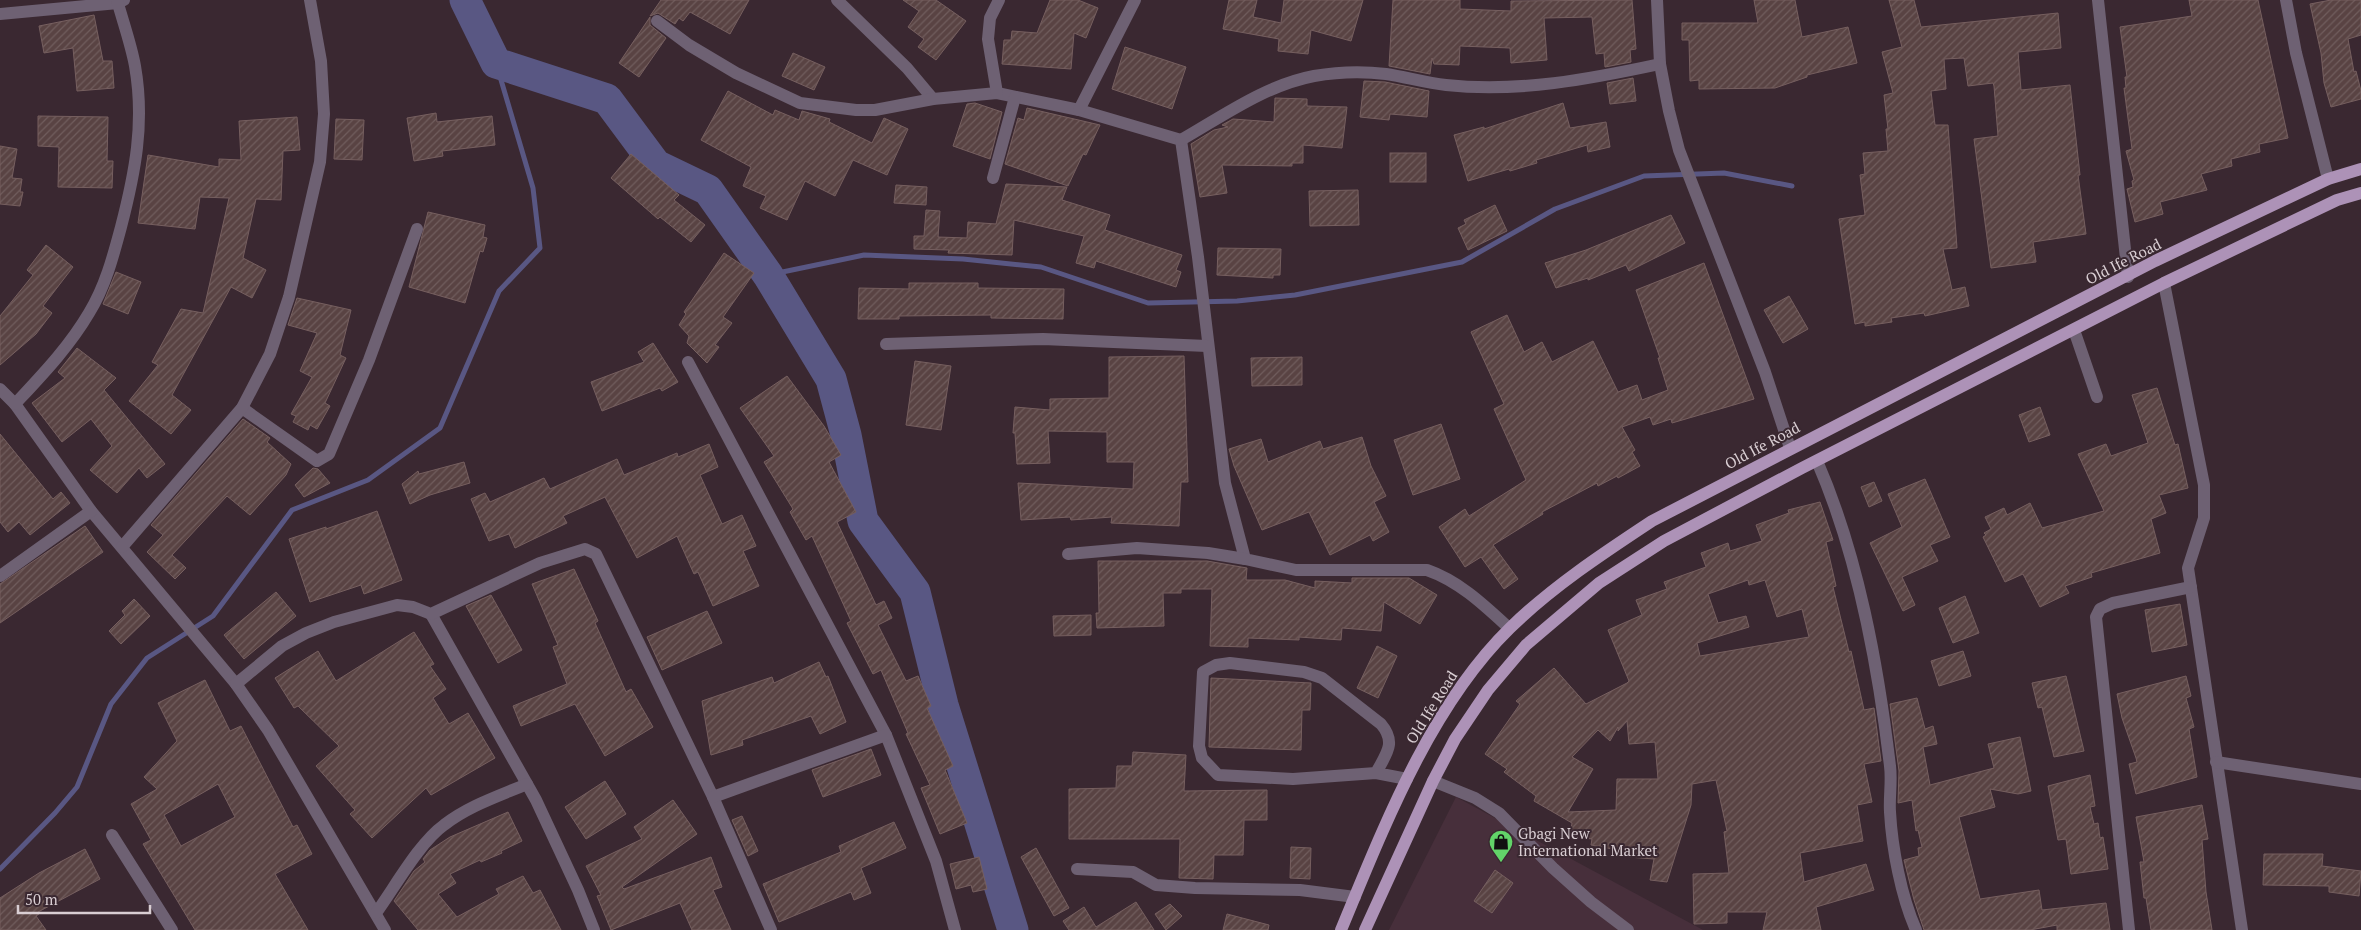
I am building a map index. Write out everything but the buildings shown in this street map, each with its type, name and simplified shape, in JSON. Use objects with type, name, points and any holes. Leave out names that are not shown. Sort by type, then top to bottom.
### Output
[{"type":"main road","name":"Old Ife Road","points":[[1341,930],[1407,779],[1436,726],[1470,675],[1509,628],[1585,565],[1652,522],[1790,448],[2155,262],[2328,179],[2361,170]]},
{"type":"main road","points":[[1365,930],[1433,781],[1455,739],[1488,690],[1526,645],[1599,583],[1664,541],[2164,283],[2337,200],[2361,193]]},
{"type":"main road","points":[[1741,475],[1751,495]]},
{"type":"street","points":[[122,547],[242,408],[270,354],[289,297],[320,162],[324,114],[321,61],[310,0]]},
{"type":"street","points":[[837,0],[907,68],[932,99]]},
{"type":"street","points":[[997,94],[988,40],[990,18],[999,0]]},
{"type":"street","points":[[1079,110],[1135,0]]},
{"type":"street","points":[[1657,0],[1660,64],[1679,150],[1765,372],[1790,448]]},
{"type":"street","points":[[2098,0],[2128,277]]},
{"type":"street","points":[[2286,0],[2296,53],[2328,179]]},
{"type":"street","points":[[0,14],[120,1],[135,65],[140,113],[136,164],[107,276],[90,312],[63,352],[15,404]]},
{"type":"street","points":[[657,21],[689,45],[728,68],[800,103],[856,110],[875,110],[932,99],[997,94],[1079,110],[1180,140],[1278,86],[1337,73],[1385,74],[1445,85],[1526,86],[1583,79],[1660,64]]},
{"type":"street","points":[[993,178],[1015,97]]},
{"type":"street","points":[[1180,140],[1198,257],[1207,346],[1225,483],[1245,559]]},
{"type":"street","points":[[242,408],[317,461],[329,454],[369,360],[417,229]]},
{"type":"street","points":[[2164,283],[2204,485],[2204,518],[2188,568],[2242,930]]},
{"type":"street","points":[[2074,330],[2097,397]]},
{"type":"street","points":[[886,344],[1043,339],[1207,346]]},
{"type":"street","points":[[688,362],[886,735],[936,861],[955,930]]},
{"type":"street","points":[[0,389],[15,404],[91,511],[236,684],[268,730],[385,930]]},
{"type":"street","points":[[1817,461],[1833,499],[1851,559],[1870,644],[1890,768],[1890,813],[1899,873],[1916,930]]},
{"type":"street","points":[[0,576],[91,511]]},
{"type":"street","points":[[1068,554],[1138,548],[1208,553],[1296,570],[1426,570],[1446,576],[1482,603],[1509,628]]},
{"type":"street","points":[[431,614],[540,563],[585,549],[596,554],[712,797],[771,930]]},
{"type":"street","points":[[2129,930],[2096,617],[2100,609],[2113,603],[2191,587]]},
{"type":"street","points":[[236,684],[282,646],[306,633],[334,622],[397,605],[413,607],[431,614],[526,784],[578,890],[594,930]]},
{"type":"street","points":[[1376,773],[1390,745],[1387,731],[1381,724],[1322,678],[1304,672],[1230,663],[1216,665],[1203,672],[1199,746],[1202,758],[1218,775],[1293,779],[1376,773],[1407,779]]},
{"type":"street","points":[[712,797],[886,735]]},
{"type":"street","points":[[2216,762],[2361,784]]},
{"type":"street","points":[[1433,781],[1475,798],[1499,813],[1552,868],[1591,902],[1628,930]]},
{"type":"street","points":[[376,913],[429,838],[443,825],[462,812],[526,784]]},
{"type":"street","points":[[112,835],[172,930]]},
{"type":"street","points":[[1077,869],[1134,872],[1156,884],[1195,888],[1300,890],[1354,897]]},
{"type":"shaded area","name":"Gbagi New International Market","points":[[1456,797],[1703,930],[1389,930]]},
{"type":"waterway","points":[[465,0],[496,63],[607,99],[656,165],[708,190],[768,275],[831,379],[846,435],[863,521],[915,592],[943,705],[1013,930]]},
{"type":"waterway","points":[[0,869],[55,813],[77,787],[111,704],[147,658],[213,616],[292,510],[368,480],[440,428],[499,291],[540,248],[533,188],[496,63]]},
{"type":"waterway","points":[[768,275],[864,255],[963,259],[1041,267],[1148,303],[1237,301],[1295,295],[1462,262],[1555,209],[1644,176],[1724,173],[1792,186]]},
{"type":"place","name":"Gbagi New International Market","points":[[1501,863]]}]
